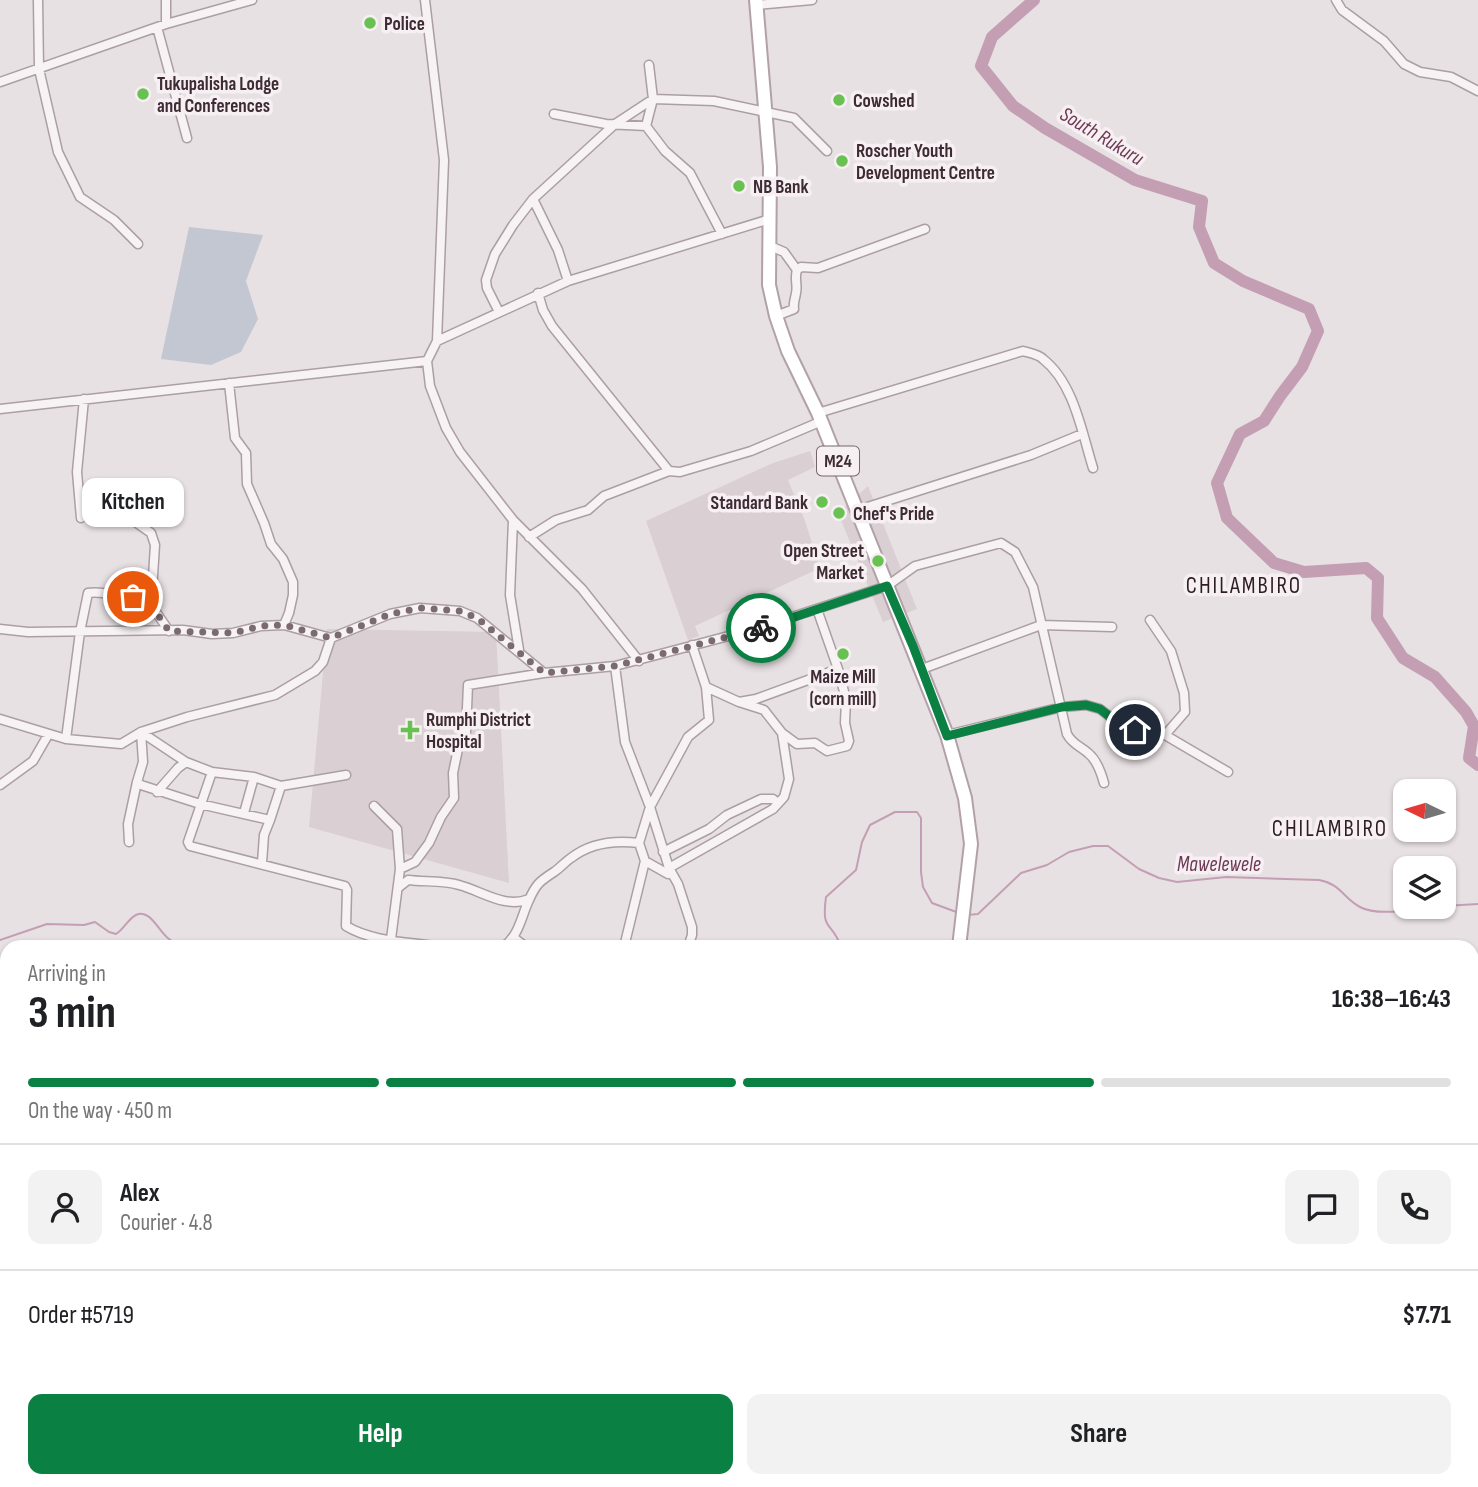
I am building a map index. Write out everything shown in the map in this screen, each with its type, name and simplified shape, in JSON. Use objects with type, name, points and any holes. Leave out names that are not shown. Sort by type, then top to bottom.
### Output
[{"type":"main road","name":"M24","points":[[756,3],[770,167],[769,285],[788,351],[820,417],[947,736],[965,798],[971,844],[961,940]]},
{"type":"street","points":[[38,0],[39,69],[58,152],[80,197],[114,220],[138,244]]},
{"type":"street","points":[[166,0],[166,24]]},
{"type":"street","points":[[0,82],[166,24],[252,0]]},
{"type":"street","points":[[425,0],[444,160],[438,341],[427,361],[430,386],[446,428],[460,452],[513,520],[582,589],[639,660]]},
{"type":"street","points":[[756,3],[812,0]]},
{"type":"street","points":[[1336,0],[1342,10],[1384,41],[1404,64],[1420,72],[1451,77],[1478,91]]},
{"type":"street","points":[[157,27],[187,138]]},
{"type":"street","points":[[646,126],[653,99],[649,65]]},
{"type":"street","points":[[499,312],[487,288],[489,272],[495,254],[533,199],[615,124],[653,99],[714,101],[794,118],[827,151]]},
{"type":"street","points":[[554,114],[576,120],[646,126],[665,151],[690,173],[722,234]]},
{"type":"street","points":[[533,199],[558,250],[568,281]]},
{"type":"street","points":[[438,341],[568,281],[770,219]]},
{"type":"street","points":[[776,316],[794,309],[793,301],[797,291],[795,276],[801,267],[818,268],[925,229]]},
{"type":"street","points":[[768,245],[784,252],[797,270]]},
{"type":"street","points":[[538,293],[552,326],[668,471]]},
{"type":"street","points":[[529,537],[556,520],[588,510],[604,496],[668,471],[680,472],[751,451],[820,417],[1023,351],[1041,357],[1065,387],[1093,468]]},
{"type":"street","points":[[0,409],[427,361]]},
{"type":"street","points":[[229,383],[234,438],[246,453],[247,484],[271,544],[283,559],[293,582],[293,595],[284,625]]},
{"type":"street","points":[[81,518],[77,472],[84,399]]},
{"type":"street","points":[[858,510],[1031,454],[1082,434]]},
{"type":"street","points":[[513,520],[510,595],[519,650]]},
{"type":"street","points":[[66,738],[88,593],[92,591],[133,597],[145,596],[152,591],[155,545],[150,533],[134,521]]},
{"type":"street","points":[[400,869],[415,862],[454,798],[453,773],[458,749],[466,732],[468,685],[544,673],[615,666],[639,660],[755,629],[817,609],[887,586],[915,566],[1001,543],[1015,552],[1033,587],[1070,742],[1091,754],[1104,783]]},
{"type":"street","points":[[145,596],[169,631]]},
{"type":"street","points":[[0,629],[233,633],[261,626],[284,625],[331,638],[390,614],[420,608],[460,611],[477,618],[544,673]]},
{"type":"street","points":[[706,687],[764,710],[782,733],[797,744],[815,743],[827,751],[847,746],[849,741],[845,723],[846,699],[817,609]]},
{"type":"street","points":[[1150,620],[1171,651],[1184,694],[1185,712],[1165,734]]},
{"type":"street","points":[[922,668],[1041,625],[1112,627]]},
{"type":"street","points":[[0,719],[48,735],[121,744],[141,732],[187,717],[275,695],[315,671],[323,662],[331,638]]},
{"type":"street","points":[[626,940],[645,860],[639,843],[650,807],[688,737],[709,720],[706,687],[692,645]]},
{"type":"street","points":[[615,666],[625,741],[650,807],[663,852],[678,884],[692,927],[690,940]]},
{"type":"street","points":[[739,702],[756,699],[838,668]]},
{"type":"street","points":[[947,736],[1062,707],[1086,705],[1100,709],[1118,723],[1135,730],[1165,734],[1228,772]]},
{"type":"street","points":[[141,732],[186,762],[212,772],[254,776],[281,786],[346,775]]},
{"type":"street","points":[[129,842],[128,824],[143,762],[141,732]]},
{"type":"street","points":[[669,868],[773,809],[784,797],[789,779],[782,733]]},
{"type":"street","points":[[0,785],[33,761],[48,735]]},
{"type":"street","points":[[157,792],[186,762]]},
{"type":"street","points":[[212,772],[188,842],[190,846],[345,886],[346,926],[381,940]]},
{"type":"street","points":[[244,813],[254,776]]},
{"type":"street","points":[[137,782],[157,792],[270,820]]},
{"type":"street","points":[[262,863],[264,835],[281,786]]},
{"type":"street","points":[[663,852],[709,829],[727,815],[761,799],[773,799],[778,803]]},
{"type":"street","points":[[374,806],[397,829],[400,869],[390,940]]},
{"type":"street","points":[[512,940],[529,899],[544,877],[554,873],[573,856],[595,845],[621,841],[639,843]]},
{"type":"street","points":[[645,860],[668,874],[669,868]]},
{"type":"street","points":[[398,888],[408,880],[456,884],[505,902],[519,903],[529,899]]},
{"type":"shaded area","points":[[189,227],[263,235],[246,281],[258,319],[241,352],[211,365],[161,359]]},
{"type":"shaded area","points":[[810,451],[815,467],[788,480],[820,568],[695,626],[699,636],[688,640],[646,521],[773,463]]},
{"type":"shaded area","name":"Open Street Market","points":[[868,486],[917,609],[883,622],[838,513]]},
{"type":"shaded area","name":"Rumphi District Hospital","points":[[327,629],[496,632],[509,883],[309,827]]},
{"type":"waterway","name":"South Rukuru","points":[[1034,0],[992,37],[981,66],[1013,106],[1045,128],[1135,180],[1202,201],[1199,227],[1214,263],[1243,281],[1309,309],[1318,331],[1302,367],[1264,421],[1240,434],[1217,483],[1227,518],[1274,563],[1304,572],[1366,568],[1378,578],[1377,618],[1403,658],[1435,677],[1466,712],[1474,726],[1469,758],[1478,765]]},
{"type":"waterway","name":"Mawelewele","points":[[838,940],[826,922],[826,897],[856,870],[862,842],[870,825],[895,812],[917,812],[921,818],[923,887],[932,903],[959,913]]},
{"type":"waterway","name":"Mawelewele","points":[[967,915],[978,914],[1021,873],[1047,865],[1069,852],[1093,846],[1108,846],[1139,869],[1177,882],[1226,877],[1319,880],[1337,888],[1360,907],[1393,911]]},
{"type":"waterway","name":"Mawelewele","points":[[1456,905],[1478,904]]},
{"type":"waterway","points":[[0,940],[47,924],[84,925],[95,922],[116,934],[133,917],[141,914],[150,918],[170,940]]},
{"type":"way so far","points":[[133,597],[145,596],[169,631],[201,631],[212,634],[284,625],[331,638],[390,614],[420,608],[460,611],[477,618],[544,673],[615,666],[761,628]]},
{"type":"place","name":"Police","points":[[370,23]]},
{"type":"place","name":"Tukupalisha Lodge and Conferences","points":[[143,94]]},
{"type":"place","name":"Cowshed","points":[[839,100]]},
{"type":"place","name":"Roscher Youth Development Centre","points":[[842,161]]},
{"type":"place","name":"NB Bank","points":[[739,186]]},
{"type":"place","name":"Standard Bank","points":[[822,502]]},
{"type":"place","name":"Chef's Pride","points":[[839,513]]},
{"type":"place","name":"Open Street Market","points":[[878,561]]},
{"type":"place","name":"Kitchen","points":[[133,597]]},
{"type":"place","name":"Maize Mill (corn mill)","points":[[843,654]]},
{"type":"place","name":"Rumphi District Hospital","points":[[410,730]]},
{"type":"district","name":"CHILAMBIRO","points":[[1244,585]]},
{"type":"district","name":"CHILAMBIRO","points":[[1330,828]]},
{"type":"route","points":[[761,628],[887,586],[947,736],[1062,707],[1086,705],[1100,709],[1118,723],[1135,730]]}]
